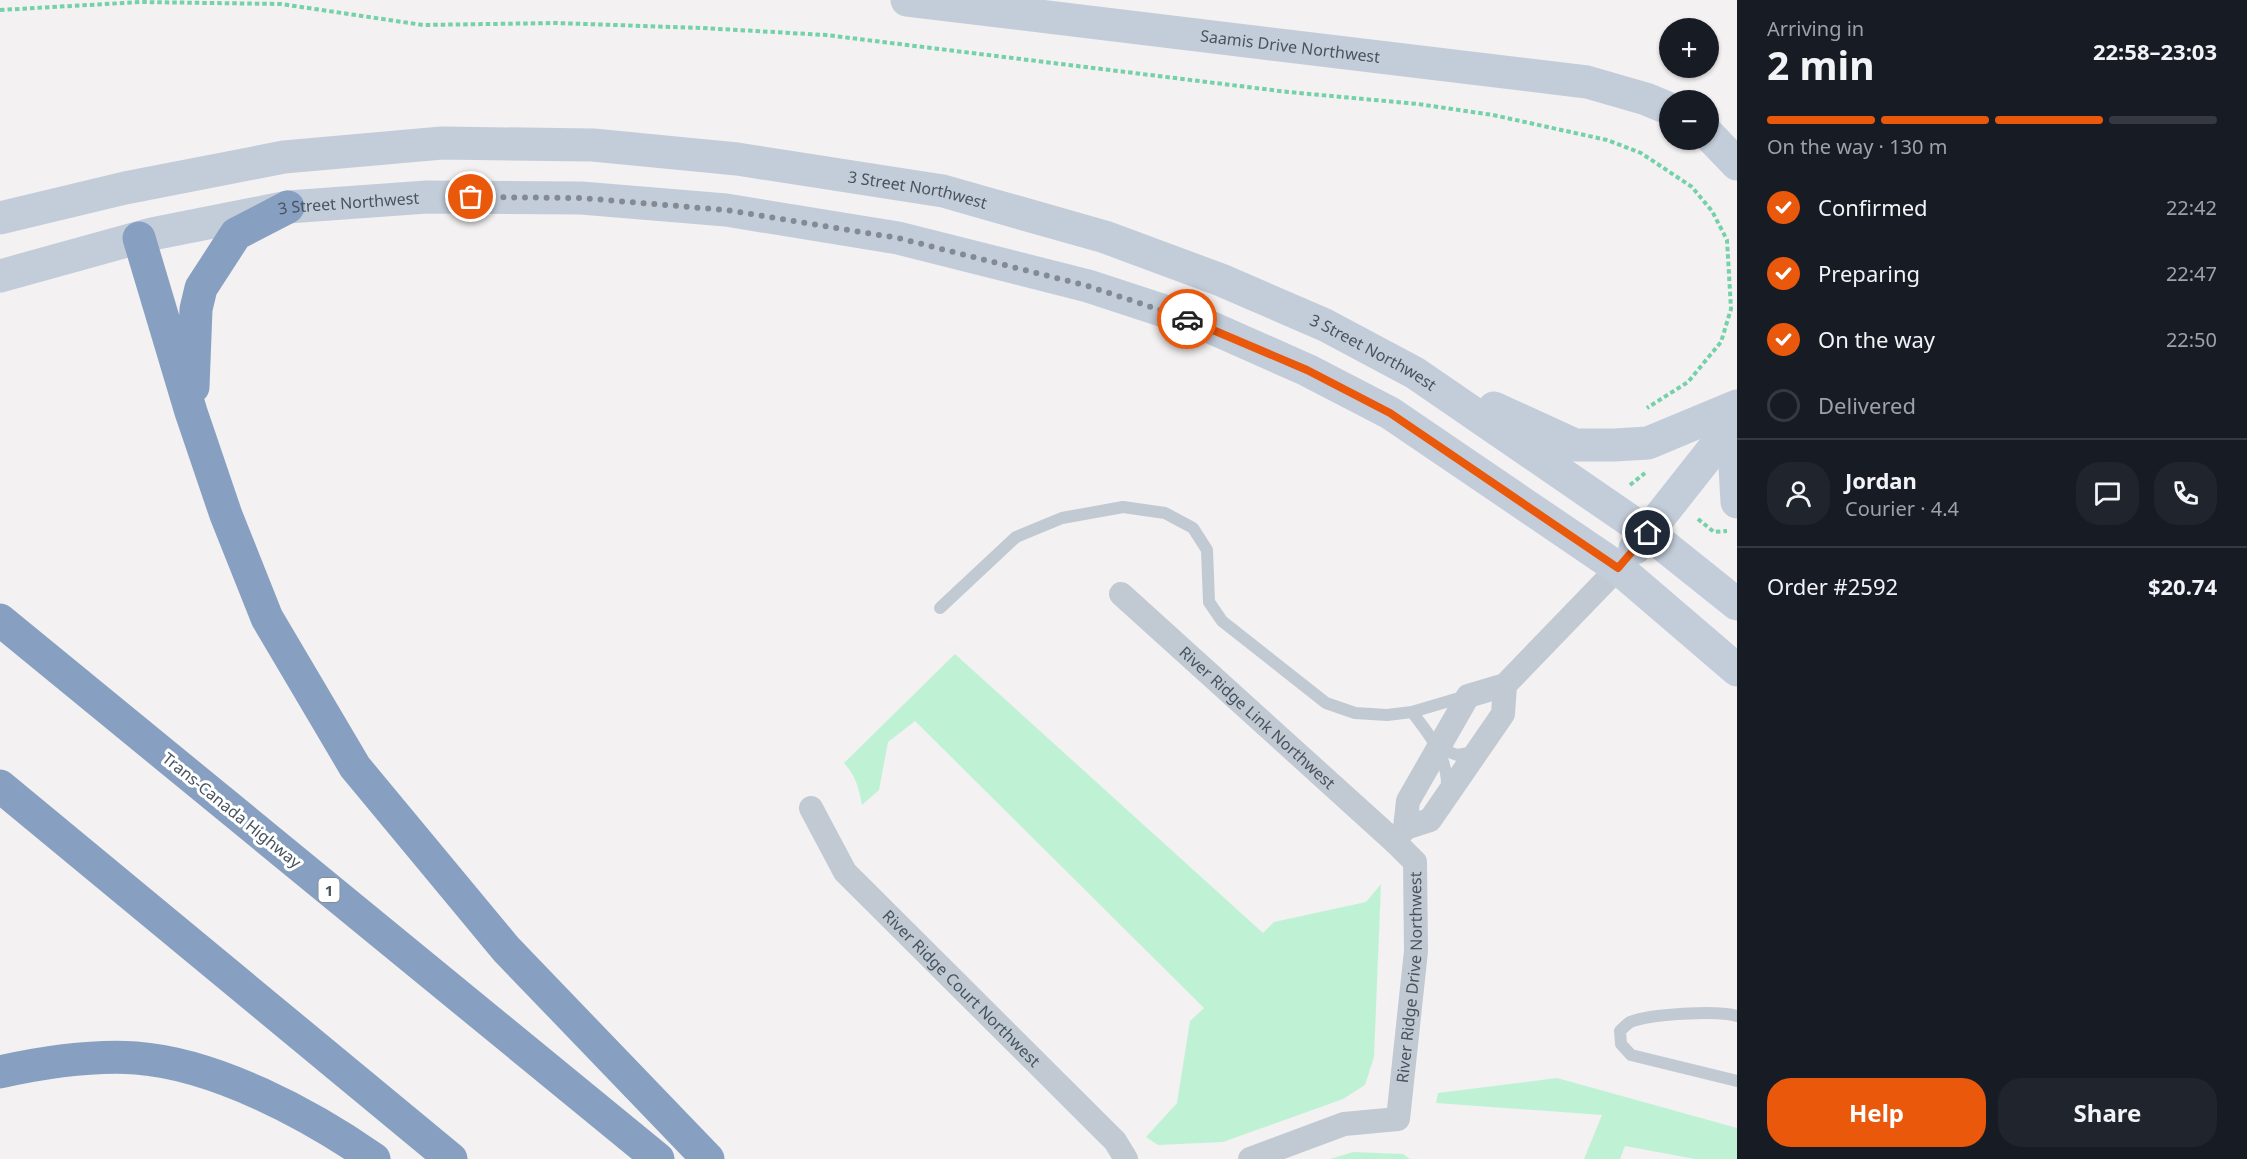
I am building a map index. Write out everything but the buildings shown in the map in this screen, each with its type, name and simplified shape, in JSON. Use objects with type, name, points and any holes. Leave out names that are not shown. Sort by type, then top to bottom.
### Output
[{"type":"highway","points":[[191,412],[196,309],[201,288],[236,234],[288,207]]},
{"type":"highway","points":[[139,238],[191,412],[226,515],[267,618],[355,767],[506,949],[708,1159]]},
{"type":"highway","name":"Trans-Canada Highway","points":[[0,620],[658,1159]]},
{"type":"highway","points":[[0,786],[451,1159]]},
{"type":"highway","points":[[0,1072],[35,1065],[106,1058],[138,1058],[168,1064],[221,1079],[263,1095],[327,1129],[374,1159]]},
{"type":"street","name":"Saamis Drive Northwest","points":[[907,0],[1587,82],[1659,104]]},
{"type":"street","name":"3 Street Northwest","points":[[0,218],[125,188],[284,157],[442,143],[593,146],[737,159],[943,191],[1105,237],[1232,284],[1325,325],[1415,373],[1648,533],[1737,604]]},
{"type":"street","points":[[1719,145],[1737,164]]},
{"type":"street","points":[[125,188],[139,238]]},
{"type":"street","name":"3 Street Northwest","points":[[0,276],[139,238],[288,207],[427,197],[581,198],[726,210],[898,238],[1088,286],[1201,323],[1307,370],[1390,413],[1618,568],[1737,669]]},
{"type":"street","points":[[1415,373],[1575,445],[1648,443],[1737,406]]},
{"type":"street","points":[[1400,835],[1408,801],[1468,696],[1505,685],[1618,568],[1737,419]]},
{"type":"street","points":[[1733,516],[1737,458]]},
{"type":"street","name":"River Ridge Link Northwest","points":[[1120,594],[1400,835]]},
{"type":"street","points":[[1400,835],[1430,820],[1503,714],[1505,685]]},
{"type":"street","name":"River Ridge Court Northwest","points":[[811,808],[845,872],[1115,1141],[1126,1159]]},
{"type":"street","name":"River Ridge Drive Northwest","points":[[1250,1159],[1344,1124],[1398,1119],[1416,951],[1415,862],[1400,835]]},
{"type":"lane","points":[[940,608],[1016,537],[1062,518],[1123,507],[1165,513],[1193,528],[1207,550],[1209,602],[1222,621],[1326,703],[1355,713],[1387,715],[1412,712],[1468,696]]},
{"type":"lane","points":[[1412,712],[1440,748],[1448,773],[1447,795]]},
{"type":"lane","points":[[1440,748],[1457,754],[1476,752]]},
{"type":"lane","points":[[1737,1016],[1724,1012],[1669,1015],[1629,1022],[1620,1031],[1621,1044],[1631,1055],[1737,1081]]},
{"type":"path","points":[[0,10],[141,2],[281,4],[423,25],[556,23],[702,28],[826,36],[1288,92],[1418,104],[1493,115],[1607,140],[1641,153],[1692,187],[1712,211],[1727,240],[1731,309],[1721,342],[1688,382],[1642,411]]},
{"type":"path","points":[[1700,520],[1714,532],[1733,516]]},
{"type":"green space","points":[[955,654],[1263,933],[1274,922],[1366,902],[1381,884],[1374,1057],[1365,1085],[1343,1099],[1223,1142],[1158,1145],[1146,1137],[1177,1103],[1190,1021],[1204,1008],[915,721],[888,742],[879,790],[862,805],[856,783],[844,763]]},
{"type":"green space","points":[[1557,1078],[1737,1128],[1737,1159],[1695,1159],[1625,1146],[1620,1159],[1584,1159],[1602,1115],[1436,1103],[1438,1093]]},
{"type":"green space","points":[[1353,1152],[1403,1154],[1410,1159],[1330,1159]]},
{"type":"way so far","points":[[471,197],[581,198],[726,210],[898,238],[1088,286],[1187,319]]},
{"type":"route","points":[[1187,319],[1307,370],[1390,413],[1618,568],[1648,533]]}]
